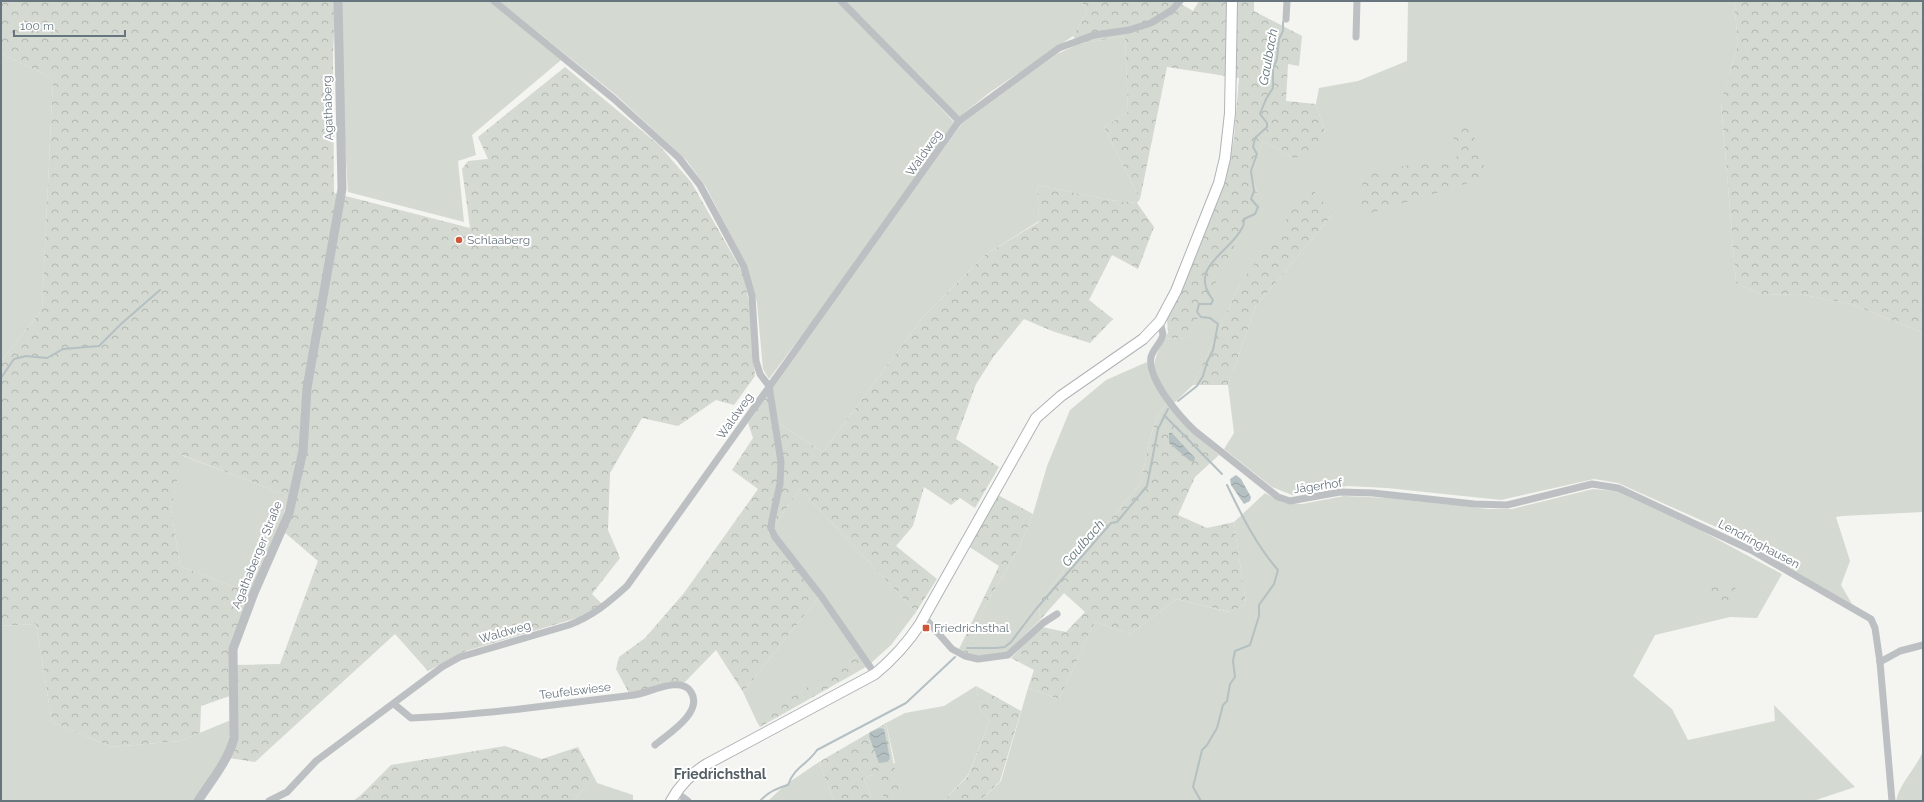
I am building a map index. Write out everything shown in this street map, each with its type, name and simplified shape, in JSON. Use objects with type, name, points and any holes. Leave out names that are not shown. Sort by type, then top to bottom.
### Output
[{"type":"main road","points":[[671,801],[676,792],[692,775],[707,764],[875,674],[892,659],[909,641],[924,617],[1036,418],[1061,396],[1133,347],[1160,321],[1169,306],[1189,262],[1219,183],[1225,158],[1230,113],[1232,1]]},
{"type":"street","name":"Agathaberg","points":[[337,214],[342,189],[338,1]]},
{"type":"street","points":[[494,1],[614,99],[679,158],[700,185],[744,267],[752,296],[756,361],[760,374],[769,386],[781,462],[780,484],[771,529],[775,537],[821,596],[875,674]]},
{"type":"street","points":[[841,1],[960,121]]},
{"type":"street","name":"Waldweg","points":[[269,801],[287,792],[316,761],[442,667],[460,657],[586,619],[601,609],[627,586],[769,386],[829,306],[960,121],[1059,48],[1094,35],[1129,30],[1150,23],[1172,10],[1180,1]]},
{"type":"street","points":[[1286,19],[1287,1]]},
{"type":"street","points":[[1356,37],[1357,1]]},
{"type":"street","name":"Agathaberger Straße","points":[[198,801],[226,759],[234,738],[233,649],[254,593],[288,513],[302,451],[307,388],[337,214]]},
{"type":"street","name":"Jägerhof","points":[[1160,321],[1163,335],[1154,351],[1150,364],[1159,385],[1185,421],[1195,431],[1278,497],[1290,501],[1340,492],[1373,493],[1474,504],[1507,505],[1592,484]]},
{"type":"street","name":"Lendringhausen","points":[[1592,484],[1618,488],[1750,550],[1871,619],[1875,628],[1880,662],[1892,801]]},
{"type":"street","points":[[924,617],[952,649],[965,656],[978,659],[1008,655],[1043,623],[1057,614]]},
{"type":"street","points":[[1880,662],[1900,651],[1923,645]]},
{"type":"street","name":"Teufelswiese","points":[[394,704],[412,718],[448,717],[642,694],[675,684],[686,687],[693,696],[692,711],[688,718],[655,745]]},
{"type":"street","points":[[676,792],[688,801]]},
{"type":"green space","points":[[1,1],[336,1],[333,52],[334,193],[470,228],[462,169],[468,161],[488,159],[478,137],[565,67],[659,145],[691,182],[743,273],[751,312],[755,376],[734,405],[716,400],[678,426],[642,418],[610,473],[608,530],[620,558],[592,594],[602,604],[584,616],[466,651],[428,671],[395,634],[255,762],[229,758],[236,665],[280,664],[318,561],[284,532],[294,498],[182,455],[171,509],[180,566],[250,593],[229,649],[230,696],[201,706],[200,733],[180,741],[111,747],[52,722],[36,624],[1,626],[1,361],[42,310],[53,78],[1,54]]},
{"type":"green space","points":[[342,1],[490,1],[561,60],[472,135],[476,155],[458,161],[464,222],[348,192],[342,94]]},
{"type":"green space","points":[[499,1],[838,1],[954,122],[864,252],[769,379],[763,369],[757,303],[747,267],[706,187],[687,161],[616,95]]},
{"type":"green space","points":[[844,1],[1081,1],[1087,11],[1073,36],[989,93],[959,117]]},
{"type":"green space","points":[[1081,1],[1176,1],[1193,11],[1199,1],[1254,1],[1254,11],[1302,36],[1299,66],[1288,64],[1286,101],[1316,104],[1325,132],[1308,155],[1293,158],[1263,141],[1251,175],[1257,192],[1240,235],[1187,339],[1166,338],[1168,332],[1167,319],[1178,298],[1226,179],[1234,138],[1239,78],[1167,67],[1140,199],[1104,127],[1128,112],[1125,36],[1079,44],[1073,36],[1087,11]]},
{"type":"green space","points":[[1408,1],[1734,1],[1738,44],[1721,103],[1736,283],[1762,295],[1799,294],[1851,304],[1923,333],[1923,512],[1836,517],[1850,561],[1841,585],[1852,604],[1780,564],[1763,548],[1618,483],[1594,479],[1501,500],[1387,488],[1348,486],[1292,495],[1272,487],[1224,449],[1234,433],[1228,385],[1256,306],[1333,214],[1240,284],[1193,385],[1174,403],[1162,386],[1155,372],[1156,357],[1166,338],[1187,339],[1257,192],[1251,175],[1263,141],[1293,158],[1325,132],[1316,104],[1319,88],[1358,81],[1407,61]]},
{"type":"green space","points":[[1734,1],[1923,1],[1923,333],[1851,304],[1799,294],[1762,295],[1736,283],[1721,102],[1738,44]]},
{"type":"green space","points":[[1125,36],[1128,112],[1104,127],[1140,199],[1137,203],[1110,200],[1037,185],[1039,221],[985,255],[923,317],[823,452],[778,423],[771,387],[963,122],[1057,54],[1079,44]]},
{"type":"green space","points":[[1,54],[53,78],[42,310],[1,361]]},
{"type":"green space","points":[[1468,119],[1488,177],[1361,216],[1363,175],[1403,166],[1457,159],[1452,128]]},
{"type":"green space","points":[[1037,185],[1110,200],[1137,203],[1154,227],[1138,269],[1112,255],[1089,300],[1113,319],[1090,343],[1052,331],[1024,319],[994,356],[976,384],[956,439],[999,467],[975,508],[960,498],[951,505],[924,487],[913,526],[896,546],[937,579],[916,612],[800,489],[774,526],[783,484],[778,423],[823,452],[923,317],[985,255],[1039,222]]},
{"type":"green space","points":[[1310,186],[1333,214],[1256,306],[1228,385],[1193,385],[1240,284]]},
{"type":"green space","points":[[1147,362],[1150,375],[1167,403],[1158,415],[1149,440],[1141,483],[1109,521],[1072,560],[1040,601],[1039,621],[1007,652],[983,656],[969,654],[984,608],[1019,548],[1033,514],[1047,466],[1070,410],[1106,380]]},
{"type":"green space","points":[[767,394],[779,461],[777,488],[768,532],[818,598],[743,692],[716,650],[685,682],[629,693],[616,669],[619,657],[645,638],[684,593],[758,489],[732,470],[753,438],[748,423]]},
{"type":"green space","points":[[1167,403],[1192,432],[1219,455],[1195,477],[1178,515],[1207,528],[1234,522],[1246,604],[1230,612],[1177,599],[1130,634],[1095,622],[1059,699],[1028,688],[1034,670],[1011,658],[1042,627],[1066,632],[1085,612],[1064,593],[1039,621],[1040,601],[1072,560],[1109,521],[1141,483],[1149,440],[1158,415]]},
{"type":"green space","points":[[181,455],[289,496],[279,528],[250,593],[180,566],[171,509]]},
{"type":"green space","points":[[800,489],[916,612],[891,645],[871,663],[775,532],[774,526]]},
{"type":"green space","points":[[1593,489],[1616,491],[1700,530],[1782,574],[1757,618],[1730,617],[1655,635],[1633,676],[1672,709],[1688,740],[1775,721],[1774,705],[1855,787],[1813,801],[980,801],[1001,781],[1028,688],[1059,699],[1095,622],[1130,634],[1177,599],[1229,612],[1246,604],[1234,522],[1265,493],[1284,503],[1302,504],[1344,496],[1388,498],[1489,509],[1512,509]]},
{"type":"green space","points":[[996,494],[1033,514],[1019,548],[984,608],[969,654],[959,649],[999,566],[968,546]]},
{"type":"green space","points":[[1733,584],[1738,592],[1732,604],[1721,607],[1709,599],[1704,587]]},
{"type":"green space","points":[[818,598],[858,655],[757,722],[743,692]]},
{"type":"green space","points":[[36,624],[52,722],[111,747],[180,741],[231,720],[228,743],[220,763],[194,801],[1,801],[1,626]]},
{"type":"green space","points":[[858,655],[866,667],[760,727],[757,722],[770,711]]},
{"type":"green space","points":[[976,686],[980,710],[990,721],[968,775],[943,801],[873,801],[863,777],[874,775],[895,763],[886,723],[905,713],[944,706]]},
{"type":"green space","points":[[976,686],[1021,711],[1000,781],[980,801],[943,801],[968,776],[990,721],[980,710]]},
{"type":"green space","points":[[886,723],[900,797],[885,800],[874,775],[863,777],[873,801],[834,801],[819,762]]},
{"type":"green space","points":[[505,746],[542,759],[578,747],[594,777],[574,801],[353,801],[391,765]]},
{"type":"green space","points":[[1923,751],[1923,801],[1896,801],[1904,782]]},
{"type":"green space","points":[[819,762],[834,801],[768,801],[785,785]]},
{"type":"green space","points":[[594,777],[597,783],[633,795],[633,801],[574,801]]},
{"type":"water","points":[[1169,433],[1172,433],[1195,458],[1194,462],[1190,461],[1169,443]]},
{"type":"water","points":[[1236,475],[1241,479],[1251,497],[1250,501],[1244,504],[1231,485],[1230,479]]},
{"type":"water","points":[[880,728],[884,729],[890,759],[886,762],[879,763],[869,736],[870,732]]},
{"type":"waterway","name":"Gaulbach","points":[[1178,401],[1197,386],[1203,376],[1207,362],[1213,350],[1218,324],[1210,318],[1201,317],[1197,312],[1199,304],[1211,304],[1213,300],[1206,288],[1205,278],[1208,269],[1213,261],[1236,237],[1243,226],[1244,219],[1255,214],[1258,207],[1251,199],[1254,191],[1251,171],[1257,154],[1253,147],[1255,138],[1267,127],[1267,123],[1260,114],[1266,99],[1273,88],[1273,68],[1277,59],[1279,39],[1283,31],[1283,22]]},
{"type":"waterway","points":[[1,378],[14,359],[26,356],[47,358],[63,349],[99,346],[121,324],[160,290]]},
{"type":"waterway","name":"Gaulbach","points":[[967,648],[1005,647],[1011,642],[1036,609],[1111,523],[1117,522],[1147,486],[1158,429],[1168,409]]},
{"type":"waterway","points":[[1164,415],[1222,474]]},
{"type":"waterway","points":[[1201,801],[1193,787],[1202,750],[1207,745],[1217,728],[1223,705],[1227,701],[1230,684],[1235,677],[1233,661],[1235,651],[1250,645],[1259,616],[1259,605],[1274,584],[1278,570],[1256,540],[1243,518],[1227,485]]},
{"type":"waterway","name":"Gaulbach","points":[[760,801],[772,791],[788,785],[797,770],[817,750],[906,703],[955,657]]},
{"type":"place","name":"Schlaaberg","points":[[459,240]]},
{"type":"place","name":"Friedrichsthal","points":[[926,628]]},
{"type":"district","name":"Friedrichsthal","points":[[720,774]]}]
